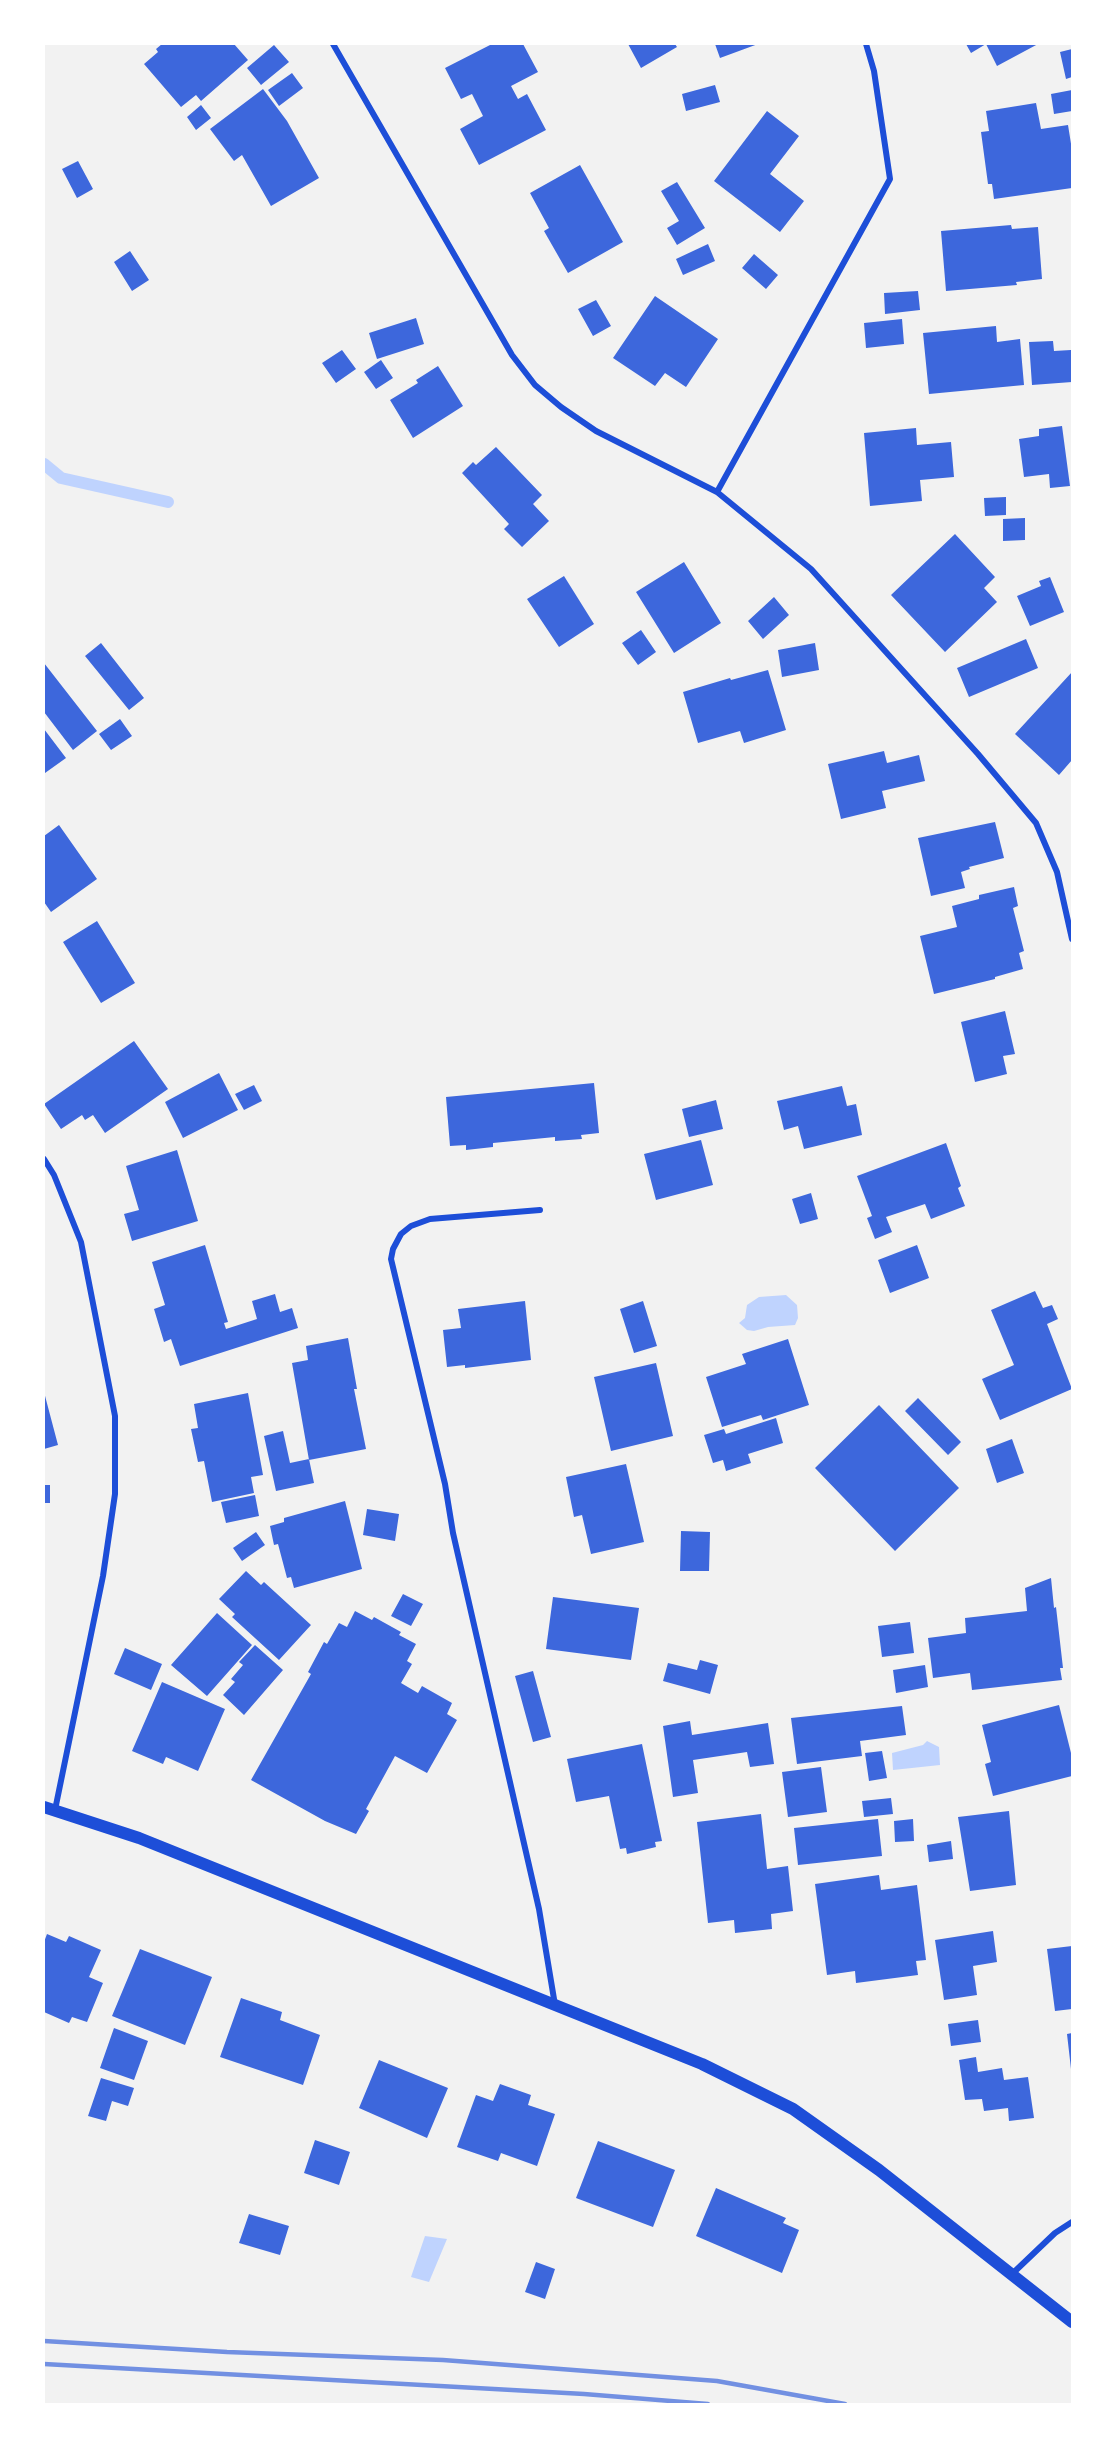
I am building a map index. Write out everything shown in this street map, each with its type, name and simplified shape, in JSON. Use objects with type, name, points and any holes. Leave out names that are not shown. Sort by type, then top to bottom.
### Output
[{"type":"main road","points":[[49,1809],[139,1838],[702,2064],[793,2109],[879,2170],[1072,2322]]},
{"type":"street","points":[[333,44],[512,355],[535,385],[561,407],[596,431],[717,492],[811,569],[978,754],[1036,823],[1057,872],[1072,939]]},
{"type":"street","points":[[717,492],[890,179],[874,71],[866,44]]},
{"type":"street","points":[[44,1160],[54,1175],[81,1242],[115,1416],[115,1494],[105,1564],[49,1809]]},
{"type":"street","points":[[540,1210],[430,1219],[411,1226],[401,1234],[393,1249],[391,1259],[445,1484],[453,1533],[539,1908],[555,2005]]},
{"type":"street","points":[[1012,2274],[1054,2233],[1072,2222]]},
{"type":"water","points":[[786,1295],[797,1305],[798,1318],[795,1325],[768,1327],[754,1331],[747,1330],[739,1323],[745,1318],[747,1305],[759,1297]]},
{"type":"water","points":[[927,1741],[939,1747],[940,1765],[893,1770],[892,1753],[923,1745]]},
{"type":"water","points":[[425,2236],[447,2239],[429,2282],[411,2277]]},
{"type":"building","points":[[162,44],[234,44],[248,60],[201,101],[196,95],[181,107],[144,64],[158,52],[156,49]]},
{"type":"building","points":[[492,44],[523,44],[538,72],[511,86],[518,99],[527,94],[546,130],[479,165],[460,129],[483,116],[472,94],[461,99],[445,68]]},
{"type":"building","points":[[628,44],[675,44],[677,47],[641,68]]},
{"type":"building","points":[[715,44],[758,44],[720,58]]},
{"type":"building","points":[[966,44],[986,44],[971,53]]},
{"type":"building","points":[[986,44],[1038,44],[997,66]]},
{"type":"building","points":[[274,45],[289,62],[261,85],[247,68]]},
{"type":"building","points":[[1072,49],[1072,77],[1066,79],[1060,52]]},
{"type":"building","points":[[292,73],[303,88],[279,106],[268,90]]},
{"type":"building","points":[[715,85],[720,102],[686,111],[682,94]]},
{"type":"building","points":[[263,89],[287,121],[319,178],[271,206],[242,155],[234,161],[210,129]]},
{"type":"building","points":[[1072,90],[1072,111],[1054,114],[1051,94]]},
{"type":"building","points":[[1036,103],[1041,129],[1068,125],[1072,150],[1072,188],[994,199],[992,184],[988,184],[981,132],[989,131],[986,111]]},
{"type":"building","points":[[201,105],[211,118],[196,130],[187,117]]},
{"type":"building","points":[[767,111],[799,136],[770,174],[804,201],[780,232],[714,181]]},
{"type":"building","points":[[78,161],[93,189],[77,198],[62,169]]},
{"type":"building","points":[[580,165],[623,242],[568,273],[544,231],[549,228],[530,193]]},
{"type":"building","points":[[677,182],[705,228],[677,245],[667,228],[679,221],[661,191]]},
{"type":"building","points":[[1011,225],[1012,229],[1038,227],[1042,279],[1016,282],[1017,285],[946,291],[941,231]]},
{"type":"building","points":[[708,244],[715,261],[683,275],[676,259]]},
{"type":"building","points":[[130,251],[149,280],[132,291],[114,262]]},
{"type":"building","points":[[754,254],[778,275],[766,289],[742,268]]},
{"type":"building","points":[[918,291],[920,310],[885,314],[884,293]]},
{"type":"building","points":[[655,296],[718,339],[686,387],[665,373],[655,386],[613,358]]},
{"type":"building","points":[[596,300],[611,326],[593,336],[578,309]]},
{"type":"building","points":[[416,318],[424,344],[377,359],[369,333]]},
{"type":"building","points":[[902,319],[904,344],[866,348],[864,323]]},
{"type":"building","points":[[996,326],[997,342],[1020,339],[1024,385],[929,394],[923,333]]},
{"type":"building","points":[[1053,341],[1054,351],[1071,350],[1072,382],[1032,385],[1029,342]]},
{"type":"building","points":[[342,350],[356,369],[336,383],[322,363]]},
{"type":"building","points":[[381,360],[393,378],[376,389],[364,372]]},
{"type":"building","points":[[438,366],[463,406],[413,438],[390,400],[418,383],[416,380]]},
{"type":"building","points":[[1062,426],[1070,486],[1050,488],[1049,474],[1024,477],[1019,439],[1039,436],[1039,429]]},
{"type":"building","points":[[916,428],[917,445],[951,442],[954,477],[920,480],[922,501],[870,506],[864,433]]},
{"type":"building","points":[[496,447],[542,495],[533,504],[549,521],[522,547],[504,529],[509,524],[462,473],[473,462],[476,465]]},
{"type":"building","points":[[1006,497],[1006,515],[985,516],[984,498]]},
{"type":"building","points":[[1025,518],[1025,540],[1003,541],[1003,519]]},
{"type":"building","points":[[955,534],[995,577],[984,588],[997,602],[945,652],[891,595]]},
{"type":"building","points":[[684,562],[721,623],[674,653],[636,592]]},
{"type":"building","points":[[564,576],[594,624],[559,647],[527,599]]},
{"type":"building","points":[[1050,577],[1064,612],[1030,626],[1017,596],[1041,586],[1039,581]]},
{"type":"building","points":[[774,597],[789,615],[763,639],[748,621]]},
{"type":"building","points":[[641,630],[656,652],[638,665],[622,643]]},
{"type":"building","points":[[1026,639],[1038,668],[969,697],[957,668]]},
{"type":"building","points":[[101,643],[144,698],[129,710],[85,656]]},
{"type":"building","points":[[815,643],[819,670],[782,677],[778,650]]},
{"type":"building","points":[[44,663],[97,731],[73,750],[44,712]]},
{"type":"building","points":[[768,670],[786,730],[744,743],[740,731],[698,743],[683,692]]},
{"type":"building","points":[[1072,672],[1072,760],[1059,775],[1015,734]]},
{"type":"building","points":[[120,719],[132,736],[111,750],[99,734]]},
{"type":"building","points":[[44,729],[66,758],[45,773],[44,771]]},
{"type":"building","points":[[884,751],[887,763],[919,755],[925,781],[882,791],[886,808],[841,819],[828,764]]},
{"type":"building","points":[[995,822],[1004,858],[969,867],[970,869],[961,872],[965,888],[931,896],[918,838]]},
{"type":"building","points":[[59,825],[97,879],[51,912],[44,902],[44,836]]},
{"type":"building","points":[[1014,887],[1018,906],[1013,908],[1024,951],[1019,953],[1023,969],[995,977],[995,979],[934,994],[920,936],[957,927],[952,906],[979,899],[979,895]]},
{"type":"building","points":[[97,921],[135,983],[101,1003],[63,942]]},
{"type":"building","points":[[1005,1011],[1015,1054],[1003,1056],[1007,1074],[975,1082],[961,1022]]},
{"type":"building","points":[[134,1041],[168,1089],[105,1133],[93,1115],[85,1120],[82,1115],[61,1129],[44,1104]]},
{"type":"building","points":[[219,1073],[238,1110],[183,1138],[165,1102]]},
{"type":"building","points":[[594,1083],[599,1133],[581,1135],[582,1139],[555,1141],[555,1137],[493,1143],[493,1147],[466,1150],[466,1145],[450,1146],[446,1097]]},
{"type":"building","points":[[254,1085],[262,1101],[244,1110],[235,1094]]},
{"type":"building","points":[[842,1086],[847,1106],[856,1104],[862,1135],[804,1149],[798,1126],[784,1130],[777,1101]]},
{"type":"building","points":[[716,1100],[723,1129],[689,1137],[682,1109]]},
{"type":"building","points":[[701,1140],[713,1185],[656,1200],[644,1154]]},
{"type":"building","points":[[946,1143],[961,1186],[958,1188],[965,1206],[931,1219],[925,1204],[886,1217],[892,1232],[875,1239],[867,1218],[872,1216],[857,1176]]},
{"type":"building","points":[[177,1150],[198,1221],[132,1241],[124,1214],[139,1210],[126,1166]]},
{"type":"building","points":[[811,1193],[818,1219],[800,1224],[792,1199]]},
{"type":"building","points":[[205,1245],[228,1322],[224,1323],[226,1329],[257,1319],[252,1301],[275,1294],[280,1312],[292,1308],[298,1328],[180,1366],[171,1339],[164,1342],[154,1309],[165,1305],[152,1262]]},
{"type":"building","points":[[917,1245],[929,1278],[890,1293],[878,1260]]},
{"type":"building","points":[[1035,1291],[1043,1308],[1052,1305],[1058,1319],[1047,1324],[1072,1389],[1000,1420],[982,1379],[1014,1365],[991,1310]]},
{"type":"building","points":[[525,1301],[531,1360],[465,1368],[465,1365],[447,1367],[443,1330],[461,1328],[458,1309]]},
{"type":"building","points":[[643,1301],[657,1346],[634,1353],[620,1309]]},
{"type":"building","points":[[348,1338],[357,1389],[354,1389],[366,1449],[309,1460],[292,1363],[308,1360],[306,1346]]},
{"type":"building","points":[[788,1339],[809,1405],[763,1420],[761,1415],[722,1427],[706,1377],[746,1364],[742,1354]]},
{"type":"building","points":[[656,1363],[673,1436],[611,1451],[594,1377]]},
{"type":"building","points":[[44,1392],[58,1445],[44,1449]]},
{"type":"building","points":[[248,1393],[263,1475],[251,1477],[254,1493],[212,1502],[204,1461],[198,1462],[191,1429],[198,1428],[194,1404]]},
{"type":"building","points":[[918,1398],[961,1442],[948,1455],[905,1411]]},
{"type":"building","points":[[879,1405],[959,1488],[895,1551],[815,1468]]},
{"type":"building","points":[[776,1418],[783,1443],[748,1454],[751,1463],[726,1471],[723,1460],[713,1463],[704,1435],[724,1429],[726,1434]]},
{"type":"building","points":[[283,1431],[290,1463],[309,1459],[314,1483],[276,1491],[264,1436]]},
{"type":"building","points":[[1012,1439],[1024,1473],[997,1483],[986,1449]]},
{"type":"building","points":[[626,1464],[644,1542],[591,1554],[582,1515],[574,1517],[566,1477]]},
{"type":"building","points":[[44,1485],[50,1485],[50,1503],[44,1503]]},
{"type":"building","points":[[255,1495],[259,1516],[226,1523],[221,1502]]},
{"type":"building","points":[[345,1501],[362,1569],[294,1588],[291,1577],[287,1578],[278,1544],[274,1545],[270,1526],[284,1522],[284,1518]]},
{"type":"building","points":[[367,1509],[399,1514],[395,1541],[363,1535]]},
{"type":"building","points":[[681,1531],[710,1532],[709,1571],[680,1571]]},
{"type":"building","points":[[256,1532],[265,1545],[242,1561],[233,1548]]},
{"type":"building","points":[[246,1571],[261,1585],[264,1582],[311,1625],[279,1660],[232,1617],[235,1614],[219,1599]]},
{"type":"building","points":[[1051,1578],[1063,1668],[1060,1668],[1062,1680],[972,1690],[970,1673],[933,1678],[928,1638],[966,1633],[965,1618],[1027,1611],[1025,1588]]},
{"type":"building","points":[[403,1594],[423,1604],[411,1626],[391,1616]]},
{"type":"building","points":[[553,1597],[639,1608],[631,1660],[546,1649]]},
{"type":"building","points":[[355,1611],[372,1620],[374,1617],[401,1632],[399,1635],[416,1644],[407,1661],[412,1664],[401,1683],[418,1693],[422,1686],[452,1703],[447,1714],[457,1720],[427,1773],[395,1756],[366,1809],[369,1811],[356,1834],[325,1821],[251,1780],[311,1674],[308,1672],[324,1642],[327,1644],[339,1623],[347,1627]]},
{"type":"building","points":[[217,1613],[252,1645],[207,1696],[171,1665]]},
{"type":"building","points":[[910,1622],[914,1653],[882,1657],[878,1626]]},
{"type":"building","points":[[255,1645],[283,1670],[244,1715],[223,1695],[235,1682],[231,1679],[243,1665],[239,1662]]},
{"type":"building","points":[[125,1648],[162,1664],[151,1690],[114,1674]]},
{"type":"building","points":[[700,1660],[718,1665],[710,1694],[663,1681],[668,1663],[697,1670]]},
{"type":"building","points":[[925,1665],[928,1687],[896,1693],[893,1670]]},
{"type":"building","points":[[533,1671],[551,1737],[533,1742],[515,1676]]},
{"type":"building","points":[[162,1682],[225,1709],[198,1771],[166,1757],[163,1764],[132,1751]]},
{"type":"building","points":[[1059,1705],[1072,1757],[1072,1776],[993,1796],[985,1764],[991,1762],[982,1725]]},
{"type":"building","points":[[902,1706],[906,1735],[860,1741],[862,1756],[797,1764],[791,1718]]},
{"type":"building","points":[[690,1721],[692,1735],[768,1723],[774,1764],[750,1767],[747,1752],[693,1760],[698,1793],[673,1797],[663,1726]]},
{"type":"building","points":[[642,1744],[662,1841],[655,1842],[656,1847],[627,1854],[626,1848],[620,1849],[609,1796],[576,1802],[567,1759]]},
{"type":"building","points":[[882,1751],[887,1778],[869,1781],[865,1753]]},
{"type":"building","points":[[821,1767],[827,1812],[788,1817],[782,1772]]},
{"type":"building","points":[[891,1798],[893,1814],[864,1817],[862,1801]]},
{"type":"building","points":[[1009,1811],[1016,1885],[970,1891],[958,1817]]},
{"type":"building","points":[[761,1814],[767,1869],[788,1866],[793,1911],[771,1914],[772,1929],[735,1933],[734,1920],[708,1923],[697,1822]]},
{"type":"building","points":[[878,1819],[882,1856],[798,1865],[794,1828]]},
{"type":"building","points":[[913,1819],[914,1841],[895,1842],[894,1821]]},
{"type":"building","points":[[951,1841],[953,1859],[929,1862],[927,1845]]},
{"type":"building","points":[[879,1875],[881,1890],[917,1885],[926,1960],[916,1961],[918,1975],[856,1983],[855,1971],[827,1975],[815,1884]]},
{"type":"building","points":[[993,1931],[997,1962],[973,1966],[977,1995],[944,2000],[935,1940]]},
{"type":"building","points":[[47,1934],[66,1942],[69,1936],[101,1950],[89,1977],[103,1983],[87,2022],[72,2017],[69,2023],[44,2012],[44,1942]]},
{"type":"building","points":[[1072,1946],[1072,2009],[1055,2011],[1047,1949]]},
{"type":"building","points":[[140,1949],[212,1977],[185,2045],[112,2016]]},
{"type":"building","points":[[241,1998],[282,2012],[280,2020],[320,2035],[303,2085],[220,2057]]},
{"type":"building","points":[[978,2020],[981,2042],[951,2046],[948,2024]]},
{"type":"building","points":[[114,2028],[148,2041],[134,2080],[100,2068]]},
{"type":"building","points":[[1072,2033],[1072,2069],[1071,2069],[1067,2034]]},
{"type":"building","points":[[976,2057],[978,2072],[1002,2068],[1004,2080],[1028,2077],[1034,2118],[1009,2121],[1008,2108],[984,2111],[982,2099],[965,2100],[959,2060]]},
{"type":"building","points":[[379,2060],[448,2088],[427,2138],[359,2108]]},
{"type":"building","points":[[101,2078],[134,2088],[128,2106],[112,2101],[106,2121],[88,2116]]},
{"type":"building","points":[[500,2084],[531,2095],[528,2105],[555,2114],[537,2166],[501,2153],[498,2161],[457,2147],[476,2095],[493,2101]]},
{"type":"building","points":[[315,2140],[350,2152],[339,2185],[304,2173]]},
{"type":"building","points":[[598,2141],[675,2170],[653,2227],[576,2198]]},
{"type":"building","points":[[716,2188],[786,2218],[783,2223],[799,2230],[782,2273],[696,2236]]},
{"type":"building","points":[[249,2214],[289,2226],[280,2255],[239,2243]]},
{"type":"building","points":[[536,2262],[555,2269],[545,2299],[525,2292]]},
{"type":"waterway","points":[[44,464],[61,478],[168,502]]},
{"type":"railway","points":[[44,2341],[227,2352],[443,2360],[717,2381],[845,2404]]},
{"type":"railway","points":[[44,2364],[584,2394],[708,2404]]}]
